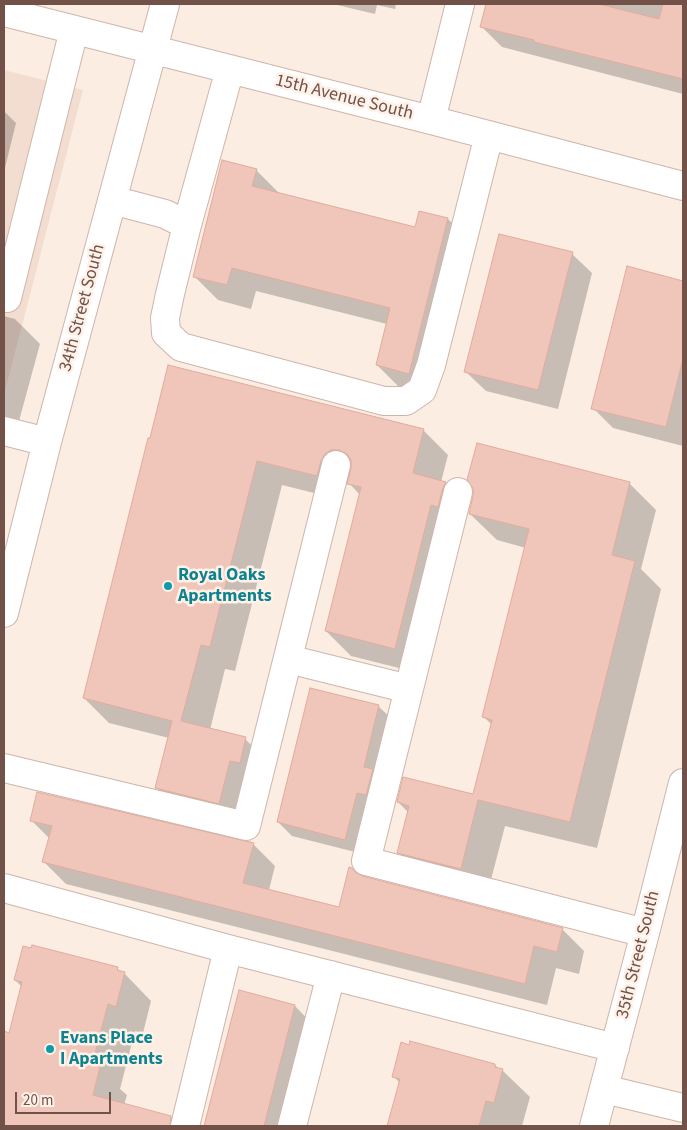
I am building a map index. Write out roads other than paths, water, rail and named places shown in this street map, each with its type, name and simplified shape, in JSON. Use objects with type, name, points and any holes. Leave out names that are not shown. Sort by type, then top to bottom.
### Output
[{"type":"street","name":"34th Street South","points":[[4,613],[47,442],[165,4]]},
{"type":"street","points":[[431,120],[460,4]]},
{"type":"street","name":"15th Avenue South","points":[[4,12],[683,186]]},
{"type":"street","points":[[4,297],[8,298],[74,30]]},
{"type":"street","points":[[230,69],[187,225],[165,318],[166,333],[181,347],[384,401],[406,401],[422,390],[431,365],[489,135]]},
{"type":"street","points":[[112,200],[165,214],[187,225]]},
{"type":"street","points":[[4,431],[47,442]]},
{"type":"street","points":[[4,768],[246,826],[336,465]]},
{"type":"street","points":[[458,492],[366,861],[645,933]]},
{"type":"street","points":[[288,659],[409,689]]},
{"type":"street","name":"35th Street South","points":[[594,1126],[645,933],[674,860],[683,783]]},
{"type":"street","points":[[4,888],[228,949],[615,1048]]},
{"type":"street","points":[[184,1126],[228,949]]},
{"type":"street","points":[[292,1126],[331,975]]},
{"type":"street","points":[[604,1089],[683,1108]]},
{"type":"place","name":"Royal Oaks Apartments","points":[[168,586]]},
{"type":"place","name":"Evans Place I Apartments","points":[[50,1049]]}]
